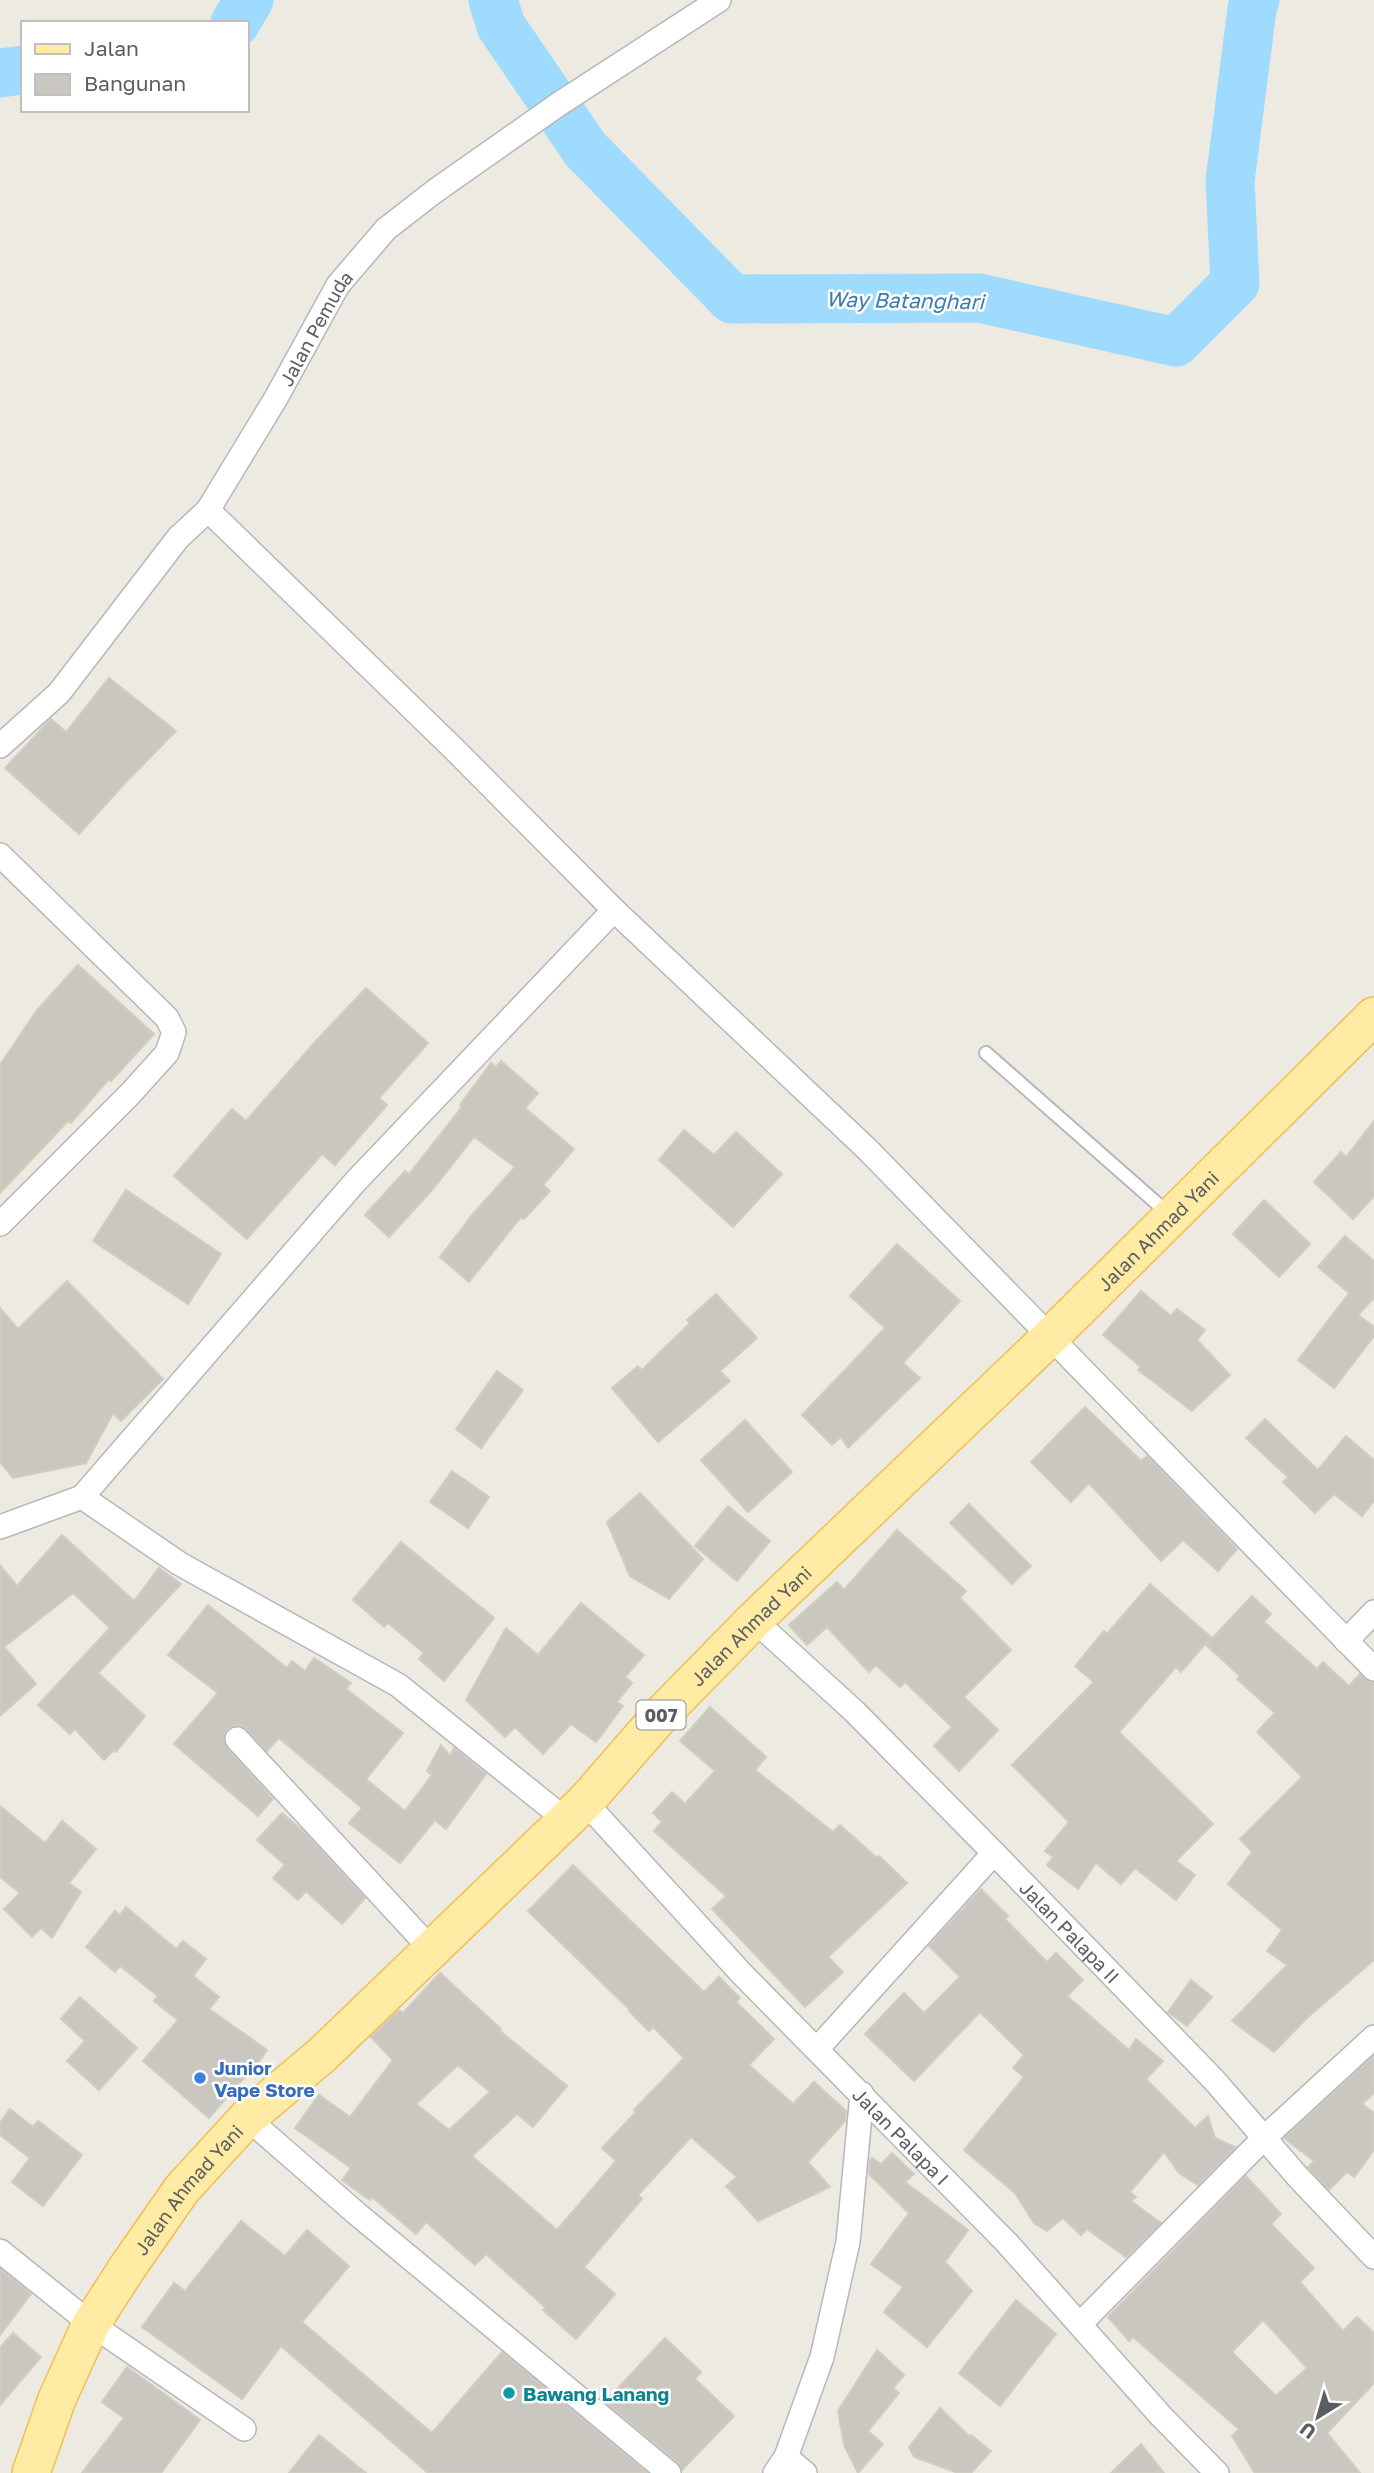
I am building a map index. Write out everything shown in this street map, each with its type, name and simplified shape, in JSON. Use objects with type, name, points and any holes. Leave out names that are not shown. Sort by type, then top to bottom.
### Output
[{"type":"main road","name":"Jalan Ahmad Yani","points":[[31,2473],[57,2399],[91,2324],[182,2189],[247,2118],[323,2054],[576,1811],[660,1716],[754,1620],[1050,1337],[1374,1016]]},
{"type":"street","name":"Jalan Pemuda","points":[[0,746],[59,693],[178,538],[208,510],[276,398],[338,285],[386,229],[559,104],[719,0]]},
{"type":"street","points":[[208,510],[454,749],[614,910],[868,1150],[1374,1669]]},
{"type":"street","points":[[0,855],[167,1018],[174,1032],[167,1053],[130,1094],[0,1224]]},
{"type":"street","points":[[0,1527],[82,1497],[355,1182],[614,910]]},
{"type":"street","name":"Jalan Palapa I","points":[[82,1497],[180,1564],[398,1685],[576,1811],[862,2094],[1007,2243],[1161,2416],[1217,2473]]},
{"type":"street","points":[[1346,1642],[1374,1612]]},
{"type":"street","name":"Jalan Palapa II","points":[[754,1620],[854,1711],[994,1853],[1214,2080],[1374,2257]]},
{"type":"street","points":[[237,1740],[431,1949]]},
{"type":"street","points":[[817,2049],[994,1853]]},
{"type":"street","points":[[1080,2324],[1264,2138],[1374,2037]]},
{"type":"street","points":[[805,2473],[781,2465],[822,2357],[848,2242],[862,2094]]},
{"type":"street","points":[[247,2118],[356,2213],[669,2473]]},
{"type":"street","points":[[0,2251],[91,2324],[244,2429]]},
{"type":"lane","points":[[986,1053],[1172,1217]]},
{"type":"building","points":[[109,678],[176,731],[79,834],[5,768],[51,719],[66,732]]},
{"type":"building","points":[[78,965],[154,1034],[111,1081],[109,1079],[71,1123],[68,1121],[0,1193],[0,1065],[37,1010]]},
{"type":"building","points":[[366,988],[428,1043],[379,1098],[387,1105],[335,1165],[322,1154],[247,1239],[174,1176],[232,1109],[246,1121]]},
{"type":"building","points":[[501,1061],[538,1093],[525,1108],[574,1149],[543,1185],[550,1191],[524,1219],[521,1217],[469,1282],[440,1257],[473,1214],[515,1167],[474,1137],[433,1189],[389,1237],[365,1215],[405,1171],[409,1174],[462,1107],[460,1105],[491,1063],[496,1067]]},
{"type":"building","points":[[1374,1121],[1374,1196],[1353,1219],[1314,1182],[1341,1152],[1346,1157]]},
{"type":"building","points":[[684,1130],[714,1155],[736,1132],[782,1174],[733,1227],[659,1160]]},
{"type":"building","points":[[126,1190],[221,1254],[188,1304],[93,1241]]},
{"type":"building","points":[[1264,1200],[1310,1244],[1279,1277],[1233,1234]]},
{"type":"building","points":[[1345,1236],[1374,1261],[1374,1298],[1358,1315],[1374,1327],[1374,1336],[1334,1388],[1298,1360],[1349,1293],[1318,1267]]},
{"type":"building","points":[[897,1244],[960,1301],[903,1363],[920,1378],[848,1448],[841,1437],[832,1445],[802,1415],[885,1328],[850,1296]]},
{"type":"building","points":[[67,1281],[163,1379],[121,1421],[113,1413],[86,1463],[13,1478],[0,1462],[0,1308],[18,1329]]},
{"type":"building","points":[[1141,1291],[1171,1316],[1177,1309],[1205,1330],[1197,1340],[1230,1375],[1192,1411],[1138,1370],[1141,1367],[1103,1335]]},
{"type":"building","points":[[716,1294],[757,1338],[720,1371],[730,1381],[658,1442],[612,1388],[638,1366],[642,1370],[690,1323],[687,1320]]},
{"type":"building","points":[[497,1371],[523,1390],[481,1448],[456,1429]]},
{"type":"building","points":[[1085,1407],[1141,1461],[1147,1456],[1237,1549],[1218,1571],[1183,1540],[1161,1561],[1089,1483],[1071,1502],[1031,1462]]},
{"type":"building","points":[[1265,1419],[1318,1470],[1346,1436],[1374,1460],[1374,1501],[1362,1516],[1334,1494],[1315,1513],[1283,1482],[1288,1477],[1246,1438]]},
{"type":"building","points":[[745,1420],[792,1472],[748,1512],[701,1460]]},
{"type":"building","points":[[452,1471],[489,1497],[468,1528],[430,1502]]},
{"type":"building","points":[[640,1493],[703,1559],[669,1599],[630,1576],[607,1522]]},
{"type":"building","points":[[969,1504],[1031,1566],[1012,1584],[950,1523]]},
{"type":"building","points":[[728,1506],[770,1541],[737,1581],[695,1546]]},
{"type":"building","points":[[897,1530],[966,1591],[960,1598],[1011,1650],[964,1697],[998,1730],[959,1771],[934,1746],[952,1727],[905,1682],[900,1687],[876,1665],[869,1672],[827,1627],[807,1645],[789,1625],[837,1582],[844,1590]]},
{"type":"building","points":[[62,1535],[134,1601],[159,1568],[181,1584],[98,1673],[145,1716],[116,1752],[114,1750],[104,1760],[75,1729],[70,1734],[38,1705],[110,1628],[73,1593],[4,1647],[36,1684],[0,1716],[0,1565],[17,1586]]},
{"type":"building","points":[[401,1542],[494,1618],[444,1681],[419,1659],[424,1653],[388,1623],[384,1627],[353,1600]]},
{"type":"building","points":[[1150,1584],[1211,1637],[1181,1672],[1176,1667],[1119,1732],[1213,1824],[1176,1861],[1195,1875],[1176,1900],[1135,1868],[1121,1884],[1096,1863],[1078,1889],[1047,1865],[1053,1857],[1045,1851],[1069,1822],[1012,1765],[1094,1682],[1075,1666],[1104,1631],[1107,1634]]},
{"type":"building","points":[[1252,1596],[1271,1614],[1264,1622],[1317,1669],[1323,1662],[1349,1686],[1360,1674],[1374,1683],[1374,1960],[1308,2017],[1274,2052],[1232,2021],[1287,1965],[1267,1951],[1282,1930],[1228,1884],[1252,1852],[1240,1839],[1302,1777],[1257,1732],[1275,1713],[1237,1679],[1240,1676],[1206,1645]]},
{"type":"building","points":[[581,1603],[644,1655],[625,1677],[632,1683],[617,1702],[623,1706],[596,1742],[571,1724],[543,1754],[515,1727],[505,1737],[466,1700],[506,1628],[538,1655]]},
{"type":"building","points":[[208,1605],[287,1668],[292,1661],[305,1671],[314,1658],[351,1683],[346,1689],[403,1733],[366,1779],[405,1811],[432,1775],[427,1771],[441,1745],[450,1756],[454,1748],[486,1774],[446,1829],[435,1820],[400,1863],[349,1823],[362,1808],[279,1738],[267,1751],[242,1726],[228,1728],[224,1736],[227,1748],[273,1799],[258,1816],[174,1744],[218,1693],[168,1655]]},
{"type":"building","points":[[710,1707],[766,1757],[755,1770],[833,1832],[840,1825],[907,1883],[828,1957],[843,1972],[805,2007],[712,1909],[726,1896],[654,1831],[662,1822],[653,1813],[672,1792],[685,1804],[715,1771],[680,1741]]},
{"type":"building","points":[[0,1806],[45,1843],[62,1821],[96,1849],[69,1883],[81,1892],[52,1938],[41,1928],[32,1937],[4,1909],[20,1893],[0,1877]]},
{"type":"building","points":[[282,1813],[306,1834],[365,1898],[342,1924],[306,1891],[298,1900],[273,1878],[285,1865],[257,1840]]},
{"type":"building","points":[[573,1865],[704,1992],[719,1977],[740,1998],[736,2002],[774,2039],[749,2065],[793,2104],[814,2082],[846,2111],[845,2121],[808,2162],[830,2187],[758,2221],[726,2186],[737,2177],[691,2137],[638,2195],[642,2199],[584,2267],[615,2294],[576,2339],[486,2254],[475,2265],[426,2222],[416,2234],[372,2197],[370,2200],[342,2180],[351,2168],[295,2128],[319,2095],[350,2117],[393,2060],[371,2037],[399,2010],[403,2013],[440,1973],[501,2029],[500,2031],[567,2086],[533,2127],[517,2114],[472,2156],[557,2230],[616,2161],[602,2148],[684,2058],[653,2027],[649,2031],[528,1911]],"holes":[[[458,2065],[490,2092],[449,2130],[416,2104]]]},
{"type":"building","points":[[981,1889],[1008,1916],[1005,1919],[1047,1962],[1056,1953],[1083,1980],[1067,1996],[1129,2050],[1136,2039],[1163,2061],[1146,2079],[1195,2128],[1208,2116],[1215,2138],[1235,2147],[1198,2185],[1179,2173],[1164,2152],[1130,2192],[1136,2197],[1131,2201],[1161,2223],[1126,2257],[1087,2229],[1081,2235],[1063,2218],[1047,2231],[1034,2223],[1015,2193],[964,2150],[1024,2077],[1013,2068],[1024,2055],[980,2012],[914,2081],[865,2034],[904,1993],[924,2013],[960,1977],[929,1946]]},
{"type":"building","points":[[126,1907],[176,1949],[183,1941],[206,1959],[193,1976],[219,1997],[209,2009],[267,2050],[251,2073],[249,2072],[209,2118],[143,2061],[178,2020],[154,2001],[158,1996],[120,1966],[115,1972],[86,1947],[115,1911],[120,1915]]},
{"type":"building","points":[[1191,1980],[1212,1997],[1187,2026],[1168,2012]]},
{"type":"building","points":[[80,1997],[137,2048],[99,2090],[67,2061],[85,2041],[61,2019]]},
{"type":"building","points":[[1374,2056],[1374,2093],[1362,2104],[1374,2113],[1374,2150],[1354,2177],[1347,2172],[1329,2190],[1308,2167],[1314,2161],[1284,2138]]},
{"type":"building","points":[[10,2109],[33,2127],[38,2121],[82,2155],[43,2206],[12,2182],[30,2158],[0,2135],[0,2123]]},
{"type":"building","points":[[892,2153],[914,2174],[905,2182],[968,2230],[945,2262],[972,2291],[927,2347],[884,2312],[903,2287],[871,2264],[909,2213],[869,2174],[872,2158],[881,2164]]},
{"type":"building","points":[[1246,2176],[1281,2214],[1271,2224],[1314,2268],[1300,2282],[1343,2331],[1357,2317],[1374,2333],[1374,2383],[1327,2433],[1360,2473],[1255,2473],[1232,2436],[1239,2429],[1133,2337],[1129,2341],[1108,2317]],"holes":[[[1263,2320],[1307,2368],[1276,2396],[1232,2352]]]},
{"type":"building","points":[[241,2221],[285,2256],[307,2230],[349,2266],[302,2322],[432,2433],[502,2352],[647,2473],[428,2473],[281,2346],[242,2399],[142,2327],[174,2283],[185,2291]]},
{"type":"building","points":[[0,2269],[31,2294],[0,2335]]},
{"type":"building","points":[[1016,2300],[1056,2334],[1000,2406],[959,2373]]},
{"type":"building","points":[[13,2333],[41,2357],[0,2405],[0,2348]]},
{"type":"building","points":[[665,2338],[701,2372],[695,2379],[734,2416],[682,2470],[678,2462],[605,2402]]},
{"type":"building","points":[[877,2350],[904,2375],[893,2388],[899,2393],[868,2431],[883,2444],[858,2473],[844,2445],[838,2411]]},
{"type":"building","points":[[127,2367],[200,2420],[161,2473],[82,2473],[124,2418],[102,2402]]},
{"type":"building","points":[[940,2408],[970,2437],[971,2435],[991,2451],[971,2473],[958,2473],[914,2457],[909,2447]]},
{"type":"building","points":[[319,2435],[366,2473],[289,2473]]},
{"type":"building","points":[[1141,2444],[1164,2473],[1111,2473]]},
{"type":"waterway","name":"Way Batanghari","points":[[236,21],[249,0]]},
{"type":"waterway","name":"Way Batanghari","points":[[493,0],[501,26],[585,149],[732,299],[979,298],[1176,342],[1235,283],[1230,181],[1255,0]]},
{"type":"waterway","name":"Way Batanghari","points":[[0,73],[21,70]]},
{"type":"place","name":"Junior Vape Store","points":[[200,2078]]},
{"type":"place","name":"Bawang Lanang","points":[[509,2393]]}]
